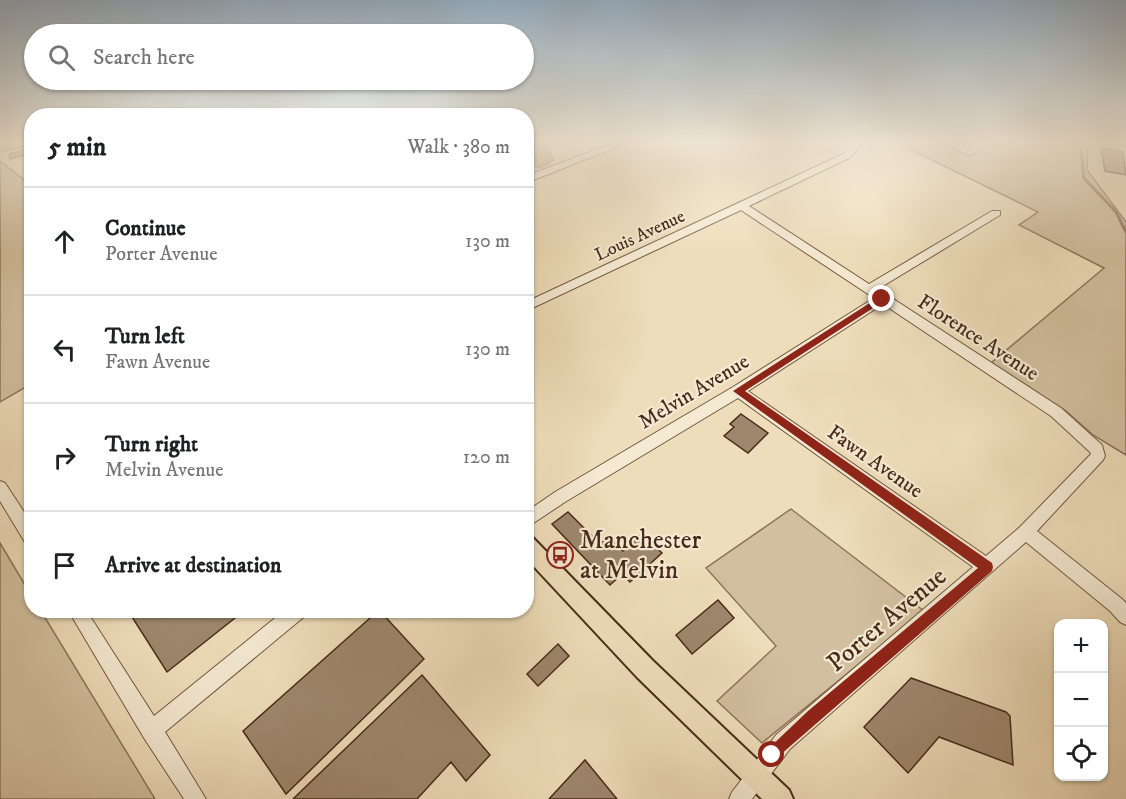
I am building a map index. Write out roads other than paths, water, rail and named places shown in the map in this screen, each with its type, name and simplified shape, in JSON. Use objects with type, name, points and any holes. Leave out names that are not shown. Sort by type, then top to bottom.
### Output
[{"type":"main road","points":[[534,552],[645,669],[780,799]]},
{"type":"street","name":"Louis Avenue","points":[[534,303],[800,178]]},
{"type":"street","name":"Florence Avenue","points":[[742,206],[1056,412],[1097,449]]},
{"type":"street","points":[[868,290],[996,213]]},
{"type":"street","name":"Melvin Avenue","points":[[534,514],[560,496],[738,391],[882,299]]},
{"type":"street","name":"Fawn Avenue","points":[[738,391],[987,567]]},
{"type":"street","name":"Porter Avenue","points":[[740,799],[783,742],[1026,532],[1094,461],[1098,456],[1097,449]]},
{"type":"street","points":[[0,488],[24,526]]},
{"type":"street","points":[[1026,532],[1116,605],[1126,616]]},
{"type":"street","points":[[81,618],[196,799]]},
{"type":"street","points":[[151,731],[289,618]]},
{"type":"waterway","points":[[1084,178],[1116,212],[1126,232]]},
{"type":"place","name":"Manchester at Melvin","points":[[560,555]]}]
